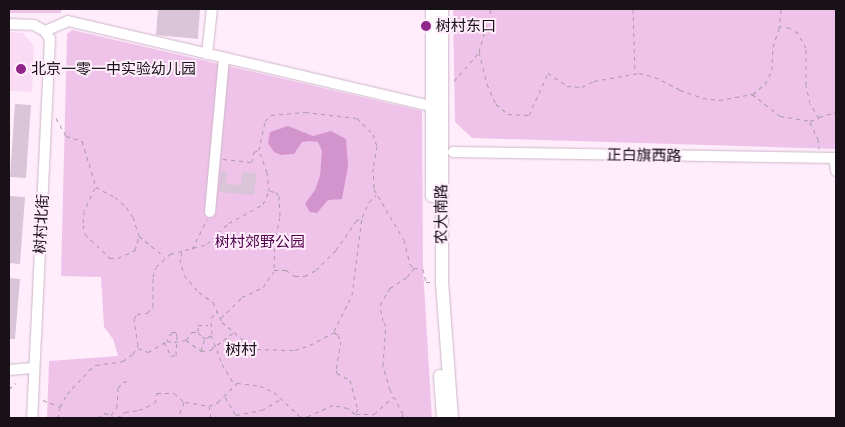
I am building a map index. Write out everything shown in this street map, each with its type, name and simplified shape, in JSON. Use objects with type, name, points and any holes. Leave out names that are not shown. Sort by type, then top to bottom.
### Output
[{"type":"main road","name":"农大南路","points":[[432,9],[431,106],[434,282],[443,418]]},
{"type":"main road","name":"农大南路","points":[[442,9],[442,282],[452,418]]},
{"type":"street","points":[[207,54],[212,9]]},
{"type":"street","points":[[9,24],[34,24],[45,31],[68,20],[431,106]]},
{"type":"street","name":"树村北街","points":[[32,418],[50,39],[45,31]]},
{"type":"street","points":[[210,212],[224,58]]},
{"type":"street","name":"正白旗西路","points":[[453,152],[835,158]]},
{"type":"street","points":[[835,158],[836,171]]},
{"type":"street","points":[[9,370],[33,368]]},
{"type":"path","points":[[454,81],[478,52],[491,9]]},
{"type":"path","points":[[633,9],[635,73]]},
{"type":"path","points":[[478,52],[487,84],[496,104],[508,114],[529,114],[548,73],[567,86],[582,87],[594,80],[635,73],[656,77],[680,90],[702,98],[719,100],[752,94],[765,84],[772,70],[773,47],[780,26],[781,9]]},
{"type":"path","points":[[780,26],[790,28],[798,33],[806,48],[806,85],[810,103],[818,118]]},
{"type":"path","points":[[752,94],[780,116],[810,122],[836,112]]},
{"type":"path","points":[[58,418],[60,407],[67,394],[89,370],[96,366],[123,361],[133,354],[137,347],[134,319],[137,314],[147,312],[153,306],[153,277],[156,267],[165,258],[207,244],[229,223],[262,204],[269,191],[267,172],[260,159],[259,150],[266,121],[271,115],[305,112],[357,118],[373,134],[377,146],[372,180],[376,194],[390,213],[404,240],[410,264],[414,268],[423,268],[426,282]]},
{"type":"path","points":[[46,117],[55,117],[66,136],[82,141],[96,187],[84,211],[82,225],[84,234],[110,258],[118,258],[135,250],[139,236],[133,217],[126,207],[115,197],[96,187]]},
{"type":"path","points":[[810,122],[818,139],[818,158]]},
{"type":"path","points":[[215,159],[252,162],[254,152],[259,150]]},
{"type":"path","points":[[220,318],[242,296],[263,287],[274,270],[275,240],[280,217],[280,196],[276,192],[269,191]]},
{"type":"path","points":[[182,252],[180,259],[184,275],[200,292],[209,297],[220,318],[233,333],[257,349],[282,350],[310,345],[334,332],[352,296],[362,218],[369,202],[376,194]]},
{"type":"path","points":[[191,250],[210,212]]},
{"type":"path","points":[[274,270],[286,270],[294,276],[304,276],[316,270],[336,250],[356,221],[362,218]]},
{"type":"path","points":[[139,236],[149,242],[151,247],[164,254],[165,258]]},
{"type":"path","points":[[402,418],[403,414],[393,396],[383,365],[382,355],[386,326],[382,321],[380,305],[390,288],[407,277],[414,268]]},
{"type":"path","points":[[217,311],[211,318],[209,325],[222,364],[234,384]]},
{"type":"path","points":[[198,332],[198,325],[209,325]]},
{"type":"path","points":[[164,342],[171,356],[176,356],[176,332],[172,332],[167,341]]},
{"type":"path","points":[[137,347],[148,352],[167,341],[186,340],[192,332],[198,332],[205,337]]},
{"type":"path","points":[[334,332],[341,341],[336,370],[337,373],[350,380],[353,385],[358,409],[355,414]]},
{"type":"path","points":[[186,340],[201,351],[211,350],[233,333]]},
{"type":"path","points":[[205,337],[212,335]]},
{"type":"path","points":[[201,351],[205,337]]},
{"type":"path","points":[[111,415],[116,407],[118,388],[122,382],[129,381]]},
{"type":"path","points":[[9,389],[16,383]]},
{"type":"path","points":[[234,384],[260,386],[274,392],[303,418],[338,404],[355,414],[374,414],[393,396]]},
{"type":"path","points":[[117,418],[125,412],[140,410],[156,403],[157,394],[174,393],[184,402],[209,406],[218,402],[234,384]]},
{"type":"path","points":[[224,396],[236,415],[262,410],[281,399]]},
{"type":"path","points":[[33,399],[44,400],[60,407]]},
{"type":"path","points":[[178,418],[184,402]]},
{"type":"path","points":[[209,406],[211,418]]},
{"type":"path","points":[[98,418],[104,413],[111,415]]},
{"type":"shaded area","name":"北京一零一中实验幼儿园","points":[[9,32],[23,33],[34,46],[32,92],[9,91]]},
{"type":"shaded area","points":[[288,126],[313,136],[331,131],[346,139],[348,166],[342,199],[328,200],[317,213],[310,212],[305,204],[315,190],[320,176],[322,151],[318,142],[302,142],[294,154],[281,155],[274,152],[268,143],[270,132]]},
{"type":"green space","points":[[9,9],[61,9],[61,13],[9,13]]},
{"type":"green space","points":[[453,9],[836,9],[836,149],[472,138],[455,122]]},
{"type":"green space","name":"树村郊野公园","points":[[72,30],[422,111],[423,269],[432,418],[47,418],[49,361],[118,356],[113,339],[104,327],[101,277],[61,276],[67,34]]},
{"type":"building","points":[[158,9],[200,9],[198,39],[156,35]]},
{"type":"building","points":[[15,104],[31,105],[26,178],[10,177]]},
{"type":"building","points":[[221,170],[227,171],[226,184],[241,185],[242,172],[257,173],[254,195],[219,192]]},
{"type":"building","points":[[10,196],[25,197],[20,264],[9,263]]},
{"type":"building","points":[[9,278],[20,279],[15,339],[9,339]]},
{"type":"place","name":"树村东口","points":[[426,26]]},
{"type":"place","name":"北京一零一中实验幼儿园","points":[[21,69]]},
{"type":"district","name":"树村","points":[[241,349]]}]
